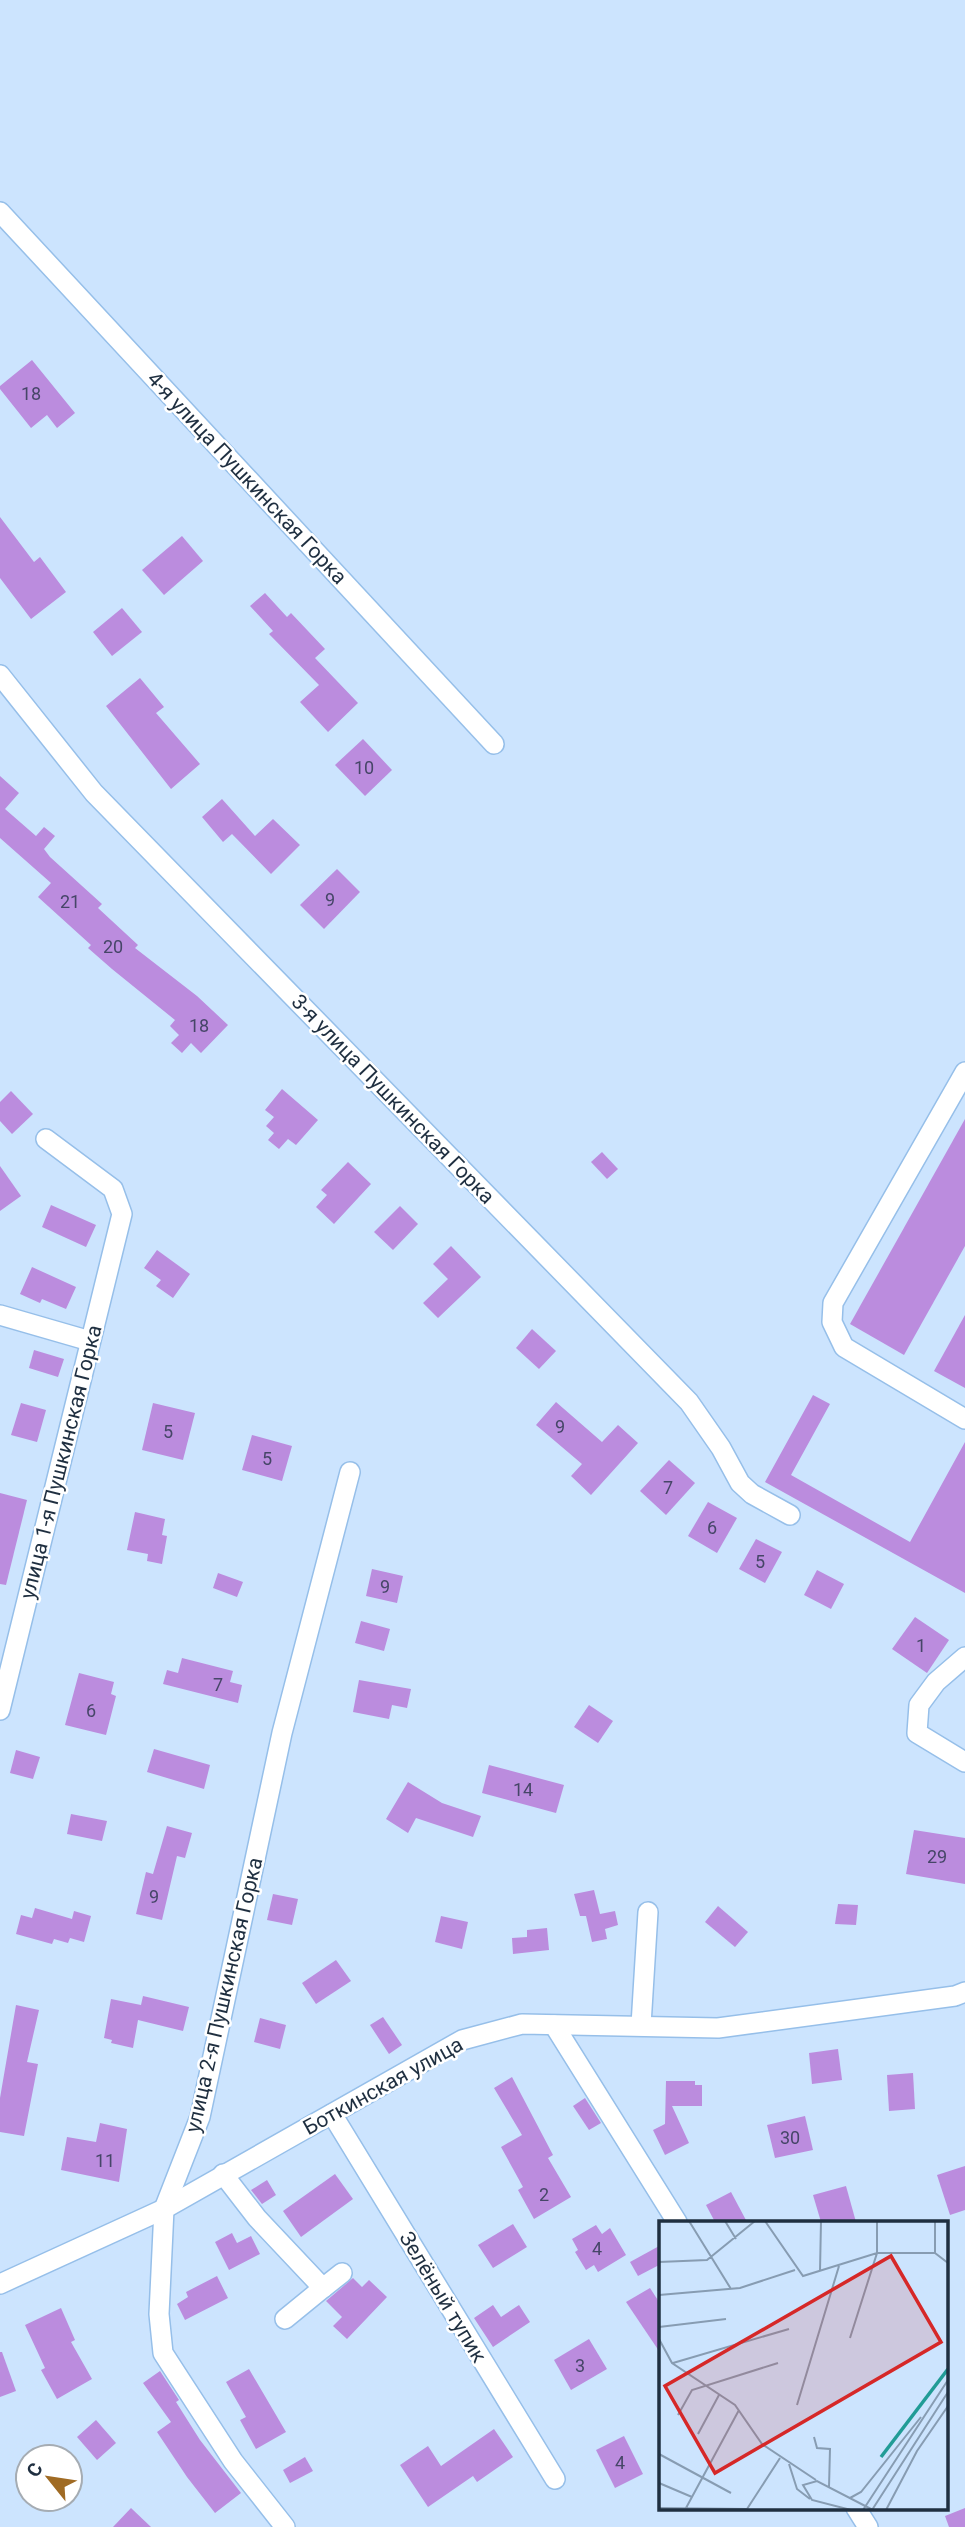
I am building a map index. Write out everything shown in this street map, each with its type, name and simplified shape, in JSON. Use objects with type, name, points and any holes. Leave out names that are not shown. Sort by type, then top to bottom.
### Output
[{"type":"street","name":"4-я улица Пушкинская Горка","points":[[0,212],[494,744]]},
{"type":"street","name":"3-я улица Пушкинская Горка","points":[[0,675],[94,793],[689,1402],[740,1483],[752,1494],[790,1515]]},
{"type":"street","points":[[965,1072],[833,1303],[831,1322],[845,1348],[965,1419]]},
{"type":"street","name":"улица 1-я Пушкинская Горка","points":[[0,1710],[122,1214],[113,1189],[46,1139]]},
{"type":"street","points":[[0,1315],[90,1341]]},
{"type":"street","name":"улица 2-я Пушкинская Горка","points":[[285,2527],[233,2461],[163,2353],[159,2314],[164,2209],[200,2117],[282,1732],[350,1472]]},
{"type":"street","points":[[965,1657],[936,1682],[919,1705],[917,1733],[965,1762]]},
{"type":"street","points":[[641,2025],[648,1912]]},
{"type":"street","name":"Боткинская улица","points":[[0,2284],[164,2209],[462,2040],[522,2024],[718,2028],[928,2000],[965,1992]]},
{"type":"street","points":[[554,2025],[676,2221]]},
{"type":"street","name":"Зелёный тупик","points":[[332,2114],[555,2479]]},
{"type":"street","points":[[223,2174],[257,2218],[323,2288]]},
{"type":"street","points":[[285,2319],[342,2273]]},
{"type":"street","points":[[857,2510],[868,2527]]},
{"type":"building","points":[[32,360],[75,413],[57,428],[47,415],[31,428],[0,389],[0,386]]},
{"type":"building","points":[[0,517],[34,562],[40,557],[66,592],[31,619],[0,578]]},
{"type":"building","points":[[182,536],[203,561],[164,595],[142,570]]},
{"type":"building","points":[[265,593],[287,617],[291,613],[325,649],[315,658],[358,703],[328,732],[300,702],[319,685],[269,634],[273,631],[250,606]]},
{"type":"building","points":[[122,608],[142,632],[112,656],[93,632]]},
{"type":"building","points":[[140,678],[164,707],[156,713],[200,764],[171,789],[106,706]]},
{"type":"building","points":[[363,739],[392,770],[365,796],[335,765]]},
{"type":"building","points":[[0,776],[19,793],[5,809],[36,836],[44,827],[55,836],[44,849],[50,857],[102,904],[98,908],[138,945],[135,948],[197,996],[228,1025],[201,1053],[191,1043],[182,1053],[171,1043],[179,1035],[170,1026],[175,1020],[88,948],[91,945],[38,897],[51,883],[0,838]]},
{"type":"building","points":[[222,799],[255,836],[273,819],[300,845],[271,874],[232,834],[223,842],[202,817]]},
{"type":"building","points":[[337,869],[360,892],[324,929],[300,905]]},
{"type":"building","points":[[282,1089],[318,1120],[296,1145],[288,1139],[279,1149],[268,1140],[274,1133],[266,1126],[274,1117],[265,1110]]},
{"type":"building","points":[[11,1091],[33,1114],[12,1134],[0,1121],[0,1102]]},
{"type":"building","points":[[965,1119],[965,1246],[904,1355],[850,1324]]},
{"type":"building","points":[[602,1152],[618,1169],[607,1179],[591,1162]]},
{"type":"building","points":[[348,1162],[371,1184],[334,1224],[316,1207],[327,1195],[321,1190]]},
{"type":"building","points":[[0,1166],[21,1196],[0,1211]]},
{"type":"building","points":[[51,1205],[96,1225],[86,1247],[42,1227]]},
{"type":"building","points":[[400,1206],[418,1224],[393,1250],[374,1232]]},
{"type":"building","points":[[451,1246],[481,1277],[438,1318],[423,1303],[448,1279],[433,1264]]},
{"type":"building","points":[[157,1250],[190,1274],[173,1298],[156,1286],[161,1280],[144,1268]]},
{"type":"building","points":[[32,1267],[76,1287],[66,1309],[42,1299],[40,1303],[20,1294]]},
{"type":"building","points":[[965,1315],[965,1388],[934,1371]]},
{"type":"building","points":[[532,1329],[556,1351],[539,1369],[516,1348]]},
{"type":"building","points":[[34,1350],[64,1359],[58,1377],[29,1368]]},
{"type":"building","points":[[813,1395],[830,1404],[791,1475],[910,1542],[965,1442],[965,1593],[765,1482]]},
{"type":"building","points":[[556,1402],[602,1442],[618,1425],[638,1443],[591,1495],[571,1476],[582,1464],[536,1425]]},
{"type":"building","points":[[21,1403],[46,1410],[37,1442],[11,1435]]},
{"type":"building","points":[[153,1403],[195,1413],[183,1460],[142,1450]]},
{"type":"building","points":[[252,1435],[292,1446],[282,1481],[242,1470]]},
{"type":"building","points":[[669,1460],[695,1483],[666,1515],[640,1491]]},
{"type":"building","points":[[0,1493],[27,1500],[6,1585],[0,1584]]},
{"type":"building","points":[[708,1502],[737,1518],[717,1553],[688,1536]]},
{"type":"building","points":[[135,1512],[165,1519],[162,1535],[167,1536],[162,1564],[147,1561],[148,1554],[127,1550]]},
{"type":"building","points":[[756,1539],[782,1552],[765,1583],[739,1569]]},
{"type":"building","points":[[372,1569],[403,1576],[397,1603],[366,1596]]},
{"type":"building","points":[[817,1570],[844,1584],[831,1609],[804,1595]]},
{"type":"building","points":[[218,1573],[243,1582],[237,1597],[213,1588]]},
{"type":"building","points":[[915,1617],[949,1640],[927,1673],[892,1649]]},
{"type":"building","points":[[361,1621],[390,1629],[384,1651],[355,1643]]},
{"type":"building","points":[[182,1658],[233,1671],[230,1682],[242,1685],[238,1703],[163,1684],[167,1670],[178,1673]]},
{"type":"building","points":[[79,1673],[114,1682],[111,1694],[116,1696],[106,1735],[65,1725]]},
{"type":"building","points":[[359,1680],[411,1689],[407,1708],[392,1705],[389,1719],[353,1712]]},
{"type":"building","points":[[589,1705],[613,1721],[598,1743],[574,1727]]},
{"type":"building","points":[[154,1749],[210,1765],[204,1789],[147,1772]]},
{"type":"building","points":[[16,1750],[40,1757],[33,1779],[10,1773]]},
{"type":"building","points":[[489,1765],[564,1785],[556,1813],[482,1793]]},
{"type":"building","points":[[408,1782],[442,1803],[481,1816],[473,1837],[416,1818],[408,1833],[386,1819]]},
{"type":"building","points":[[71,1814],[107,1821],[102,1841],[67,1834]]},
{"type":"building","points":[[167,1826],[192,1833],[185,1858],[177,1856],[162,1920],[136,1914],[146,1872],[153,1874]]},
{"type":"building","points":[[914,1830],[965,1838],[965,1884],[906,1874]]},
{"type":"building","points":[[594,1890],[600,1914],[615,1911],[618,1925],[605,1929],[607,1939],[592,1942],[586,1916],[580,1916],[574,1894]]},
{"type":"building","points":[[273,1894],[298,1899],[292,1925],[267,1920]]},
{"type":"building","points":[[838,1904],[858,1905],[856,1925],[835,1924]]},
{"type":"building","points":[[718,1906],[748,1932],[735,1947],[705,1922]]},
{"type":"building","points":[[35,1908],[72,1919],[74,1911],[91,1916],[84,1942],[70,1938],[68,1943],[54,1939],[52,1944],[16,1934],[21,1915],[32,1918]]},
{"type":"building","points":[[441,1916],[468,1922],[462,1949],[435,1942]]},
{"type":"building","points":[[547,1928],[549,1950],[513,1954],[512,1938],[527,1937],[527,1930]]},
{"type":"building","points":[[336,1960],[351,1981],[316,2004],[302,1983]]},
{"type":"building","points":[[143,1996],[189,2007],[183,2031],[138,2020],[133,2048],[111,2043],[112,2040],[104,2038],[111,1999],[141,2005]]},
{"type":"building","points":[[16,2005],[39,2010],[27,2062],[38,2064],[24,2136],[0,2132],[0,2098]]},
{"type":"building","points":[[383,2017],[402,2045],[389,2054],[370,2025]]},
{"type":"building","points":[[260,2018],[286,2025],[280,2049],[254,2042]]},
{"type":"building","points":[[838,2049],[842,2080],[812,2084],[809,2053]]},
{"type":"building","points":[[913,2073],[915,2109],[889,2111],[887,2075]]},
{"type":"building","points":[[512,2077],[553,2155],[548,2158],[571,2197],[534,2219],[518,2190],[523,2187],[501,2147],[522,2135],[494,2088]]},
{"type":"building","points":[[666,2081],[695,2081],[695,2085],[702,2085],[702,2106],[672,2106],[689,2143],[665,2155],[653,2130],[665,2124]]},
{"type":"building","points":[[585,2098],[601,2123],[589,2130],[573,2106]]},
{"type":"building","points":[[805,2116],[813,2150],[775,2158],[767,2125]]},
{"type":"building","points":[[100,2123],[127,2129],[119,2182],[61,2170],[67,2137],[96,2142]]},
{"type":"building","points":[[965,2166],[965,2210],[950,2215],[937,2175]]},
{"type":"building","points":[[335,2174],[353,2199],[301,2237],[283,2211]]},
{"type":"building","points":[[267,2180],[276,2195],[262,2204],[251,2190]]},
{"type":"building","points":[[846,2186],[856,2221],[821,2221],[813,2195]]},
{"type":"building","points":[[731,2192],[746,2221],[714,2221],[706,2205]]},
{"type":"building","points":[[513,2224],[527,2247],[493,2268],[478,2245]]},
{"type":"building","points":[[596,2225],[602,2234],[610,2228],[626,2255],[598,2272],[594,2265],[586,2270],[575,2252],[578,2250],[572,2239]]},
{"type":"building","points":[[232,2233],[237,2243],[251,2236],[260,2254],[229,2270],[215,2242]]},
{"type":"building","points":[[659,2246],[659,2265],[638,2276],[630,2262]]},
{"type":"building","points":[[217,2276],[228,2298],[185,2320],[177,2304],[188,2297],[186,2292]]},
{"type":"building","points":[[353,2278],[362,2287],[369,2280],[387,2297],[347,2339],[333,2326],[342,2317],[326,2301]]},
{"type":"building","points":[[650,2288],[659,2302],[659,2351],[626,2302]]},
{"type":"building","points":[[493,2305],[501,2317],[519,2305],[530,2322],[493,2347],[474,2318]]},
{"type":"building","points":[[61,2308],[75,2340],[71,2342],[92,2379],[57,2399],[41,2370],[45,2368],[25,2325]]},
{"type":"building","points":[[589,2339],[607,2369],[571,2390],[554,2360]]},
{"type":"building","points":[[0,2352],[16,2391],[0,2397]]},
{"type":"building","points":[[249,2369],[286,2432],[256,2449],[240,2420],[246,2417],[226,2382]]},
{"type":"building","points":[[160,2371],[200,2440],[241,2493],[215,2513],[157,2432],[171,2422],[143,2383]]},
{"type":"building","points":[[96,2420],[116,2443],[97,2460],[77,2437]]},
{"type":"building","points":[[494,2429],[513,2457],[477,2482],[473,2476],[428,2507],[400,2465],[428,2446],[441,2466]]},
{"type":"building","points":[[624,2436],[643,2474],[615,2488],[596,2450]]},
{"type":"building","points":[[305,2457],[313,2471],[290,2483],[283,2470]]},
{"type":"building","points":[[131,2508],[151,2527],[113,2527]]},
{"type":"building","points":[[965,2508],[965,2527],[949,2527],[945,2516]]}]
